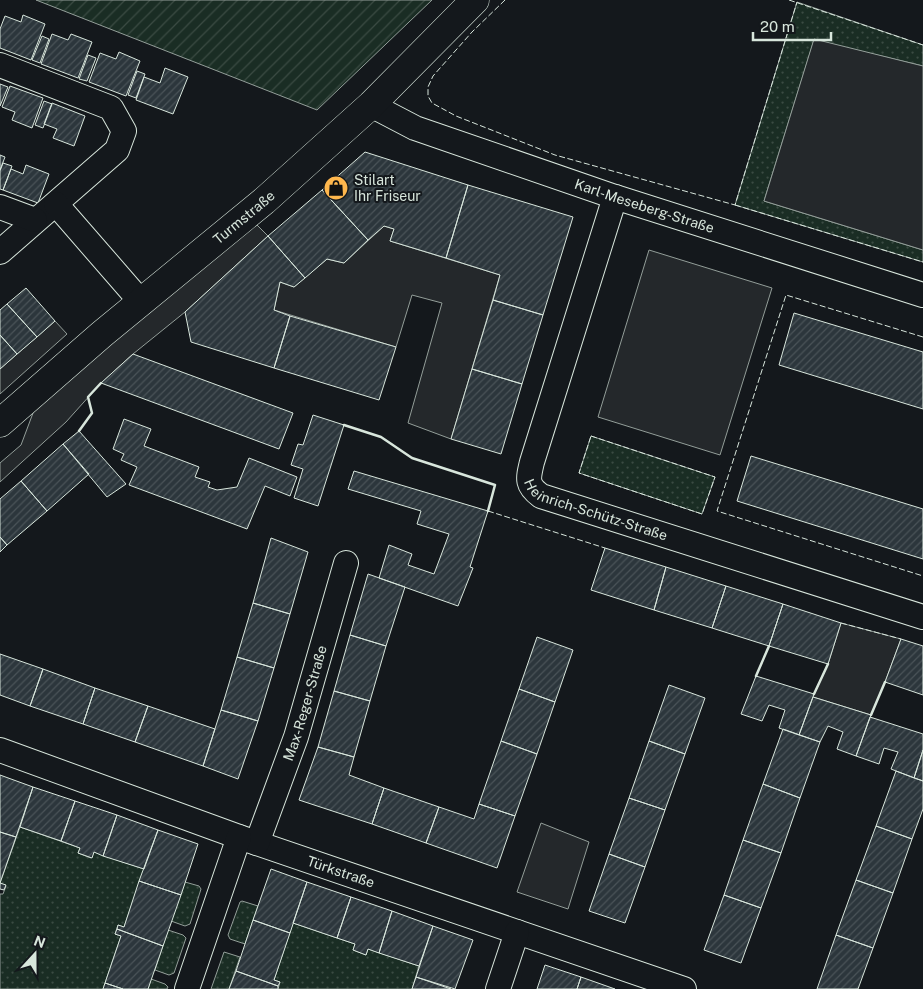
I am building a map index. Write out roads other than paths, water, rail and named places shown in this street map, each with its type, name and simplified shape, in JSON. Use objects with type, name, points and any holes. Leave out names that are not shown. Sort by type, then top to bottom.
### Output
[{"type":"street","name":"Turmstraße","points":[[0,423],[264,201],[371,104],[476,0]]},
{"type":"street","points":[[0,65],[111,108],[124,131],[117,150],[0,252]]},
{"type":"street","name":"Karl-Meseberg-Straße","points":[[371,104],[415,128],[615,197],[923,295]]},
{"type":"street","name":"Heinrich-Schütz-Straße","points":[[615,197],[532,462],[528,480],[532,490],[542,496],[923,616]]},
{"type":"street","points":[[56,204],[142,303]]},
{"type":"street","points":[[0,207],[35,220]]},
{"type":"street","name":"Max-Reger-Straße","points":[[187,989],[248,840],[296,737],[346,563]]},
{"type":"street","name":"Türkstraße","points":[[0,750],[248,840],[684,989]]},
{"type":"street","points":[[498,989],[517,932]]},
{"type":"place","name":"Stilart Ihr Friseur","points":[[336,188]]}]
